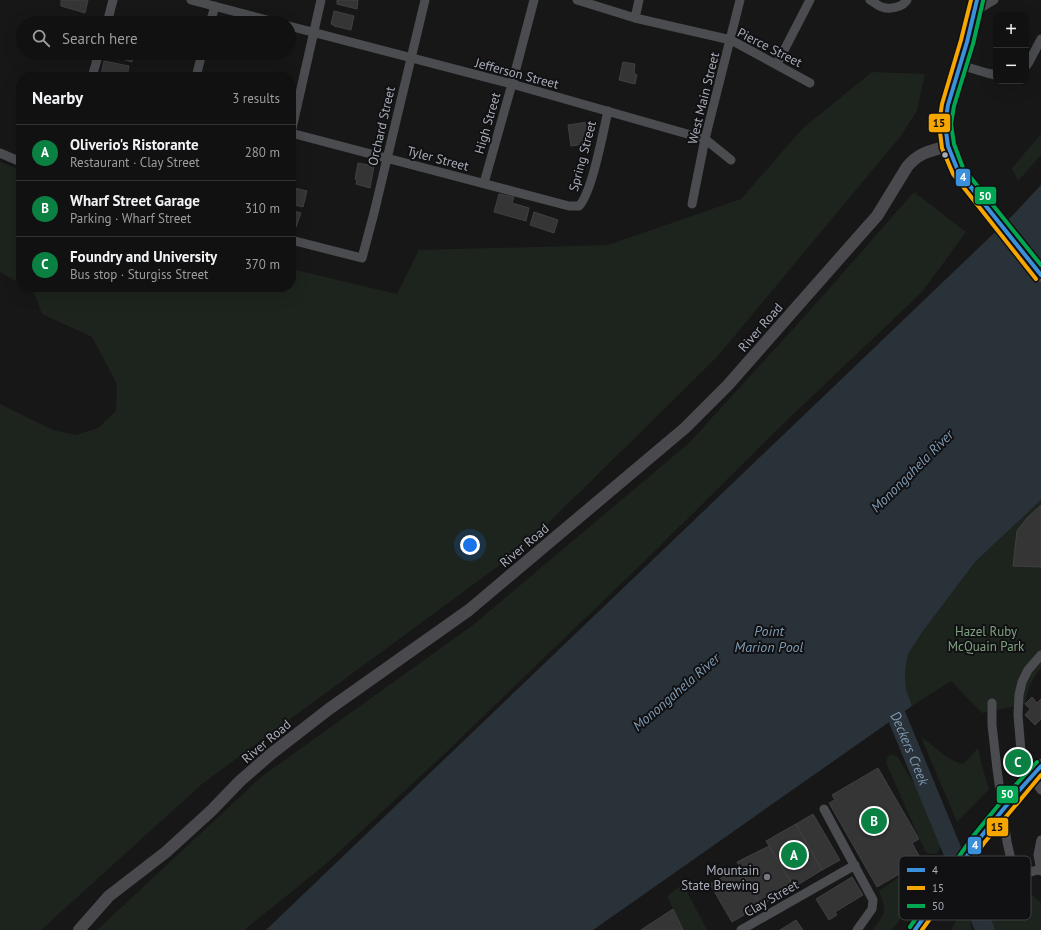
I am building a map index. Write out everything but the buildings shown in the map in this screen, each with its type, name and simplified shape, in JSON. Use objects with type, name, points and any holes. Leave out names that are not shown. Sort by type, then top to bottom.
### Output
[{"type":"main road","points":[[976,6],[948,105],[945,124],[948,146],[958,171],[1041,275]]},
{"type":"main road","points":[[967,856],[1015,795],[1041,766]]},
{"type":"street","points":[[109,16],[113,0]]},
{"type":"street","points":[[191,0],[252,16]]},
{"type":"street","points":[[296,110],[321,0]]},
{"type":"street","name":"Orchard Street","points":[[296,241],[362,258],[388,158],[410,58],[425,0]]},
{"type":"street","name":"High Street","points":[[484,183],[534,0]]},
{"type":"street","name":"Pierce Street","points":[[577,0],[635,18],[731,40],[810,83]]},
{"type":"street","points":[[635,18],[639,0]]},
{"type":"street","name":"West Main Street","points":[[692,204],[705,139],[740,0]]},
{"type":"street","points":[[777,64],[810,0]]},
{"type":"street","points":[[870,0],[883,8],[895,8],[905,3],[907,0]]},
{"type":"street","points":[[976,6],[994,0]]},
{"type":"street","points":[[212,16],[215,6]]},
{"type":"street","name":"Jefferson Street","points":[[296,28],[512,84],[705,139],[731,160]]},
{"type":"street","points":[[1029,62],[1041,39]]},
{"type":"street","points":[[93,72],[97,60]]},
{"type":"street","points":[[197,72],[200,60]]},
{"type":"street","points":[[960,65],[993,74]]},
{"type":"street","name":"Spring Street","points":[[579,206],[583,202],[589,186],[608,111]]},
{"type":"street","name":"Tyler Street","points":[[296,134],[569,206],[579,206]]},
{"type":"street","name":"River Road","points":[[79,930],[109,896],[172,847],[240,781],[271,754],[329,709],[469,610],[685,428],[728,385],[877,216],[904,171],[913,160],[920,155],[948,146]]},
{"type":"street","points":[[0,153],[16,160]]},
{"type":"street","points":[[1041,655],[1028,670],[1022,682],[1019,696],[1018,715],[1022,763],[1041,790]]},
{"type":"street","points":[[992,703],[992,725],[997,769],[1010,856]]},
{"type":"street","points":[[824,809],[873,900],[872,909],[857,930]]},
{"type":"street","points":[[1040,870],[1038,855],[1041,840]]},
{"type":"street","name":"Clay Street","points":[[741,930],[855,865]]},
{"type":"green space","points":[[872,72],[925,74],[917,111],[900,137],[717,357],[523,548],[202,784],[41,930],[0,930],[0,404],[53,430],[76,435],[98,428],[116,411],[117,384],[92,337],[42,314],[34,292],[296,292],[296,270],[397,294],[419,250],[608,245],[741,199],[803,128]]},
{"type":"green space","points":[[1041,134],[1041,155],[1018,181],[1012,168]]},
{"type":"green space","points":[[0,162],[16,168],[16,281],[0,272]]},
{"type":"green space","points":[[914,192],[966,232],[922,292],[783,424],[655,551],[440,758],[326,864],[244,930],[97,930],[261,777],[473,625],[689,443],[812,308]]},
{"type":"green space","name":"Hazel Ruby McQuain Park","points":[[1041,500],[1041,668],[1030,684],[1025,704],[982,713],[951,681],[912,706],[906,689],[905,672],[908,654],[923,631],[975,562]]},
{"type":"green space","points":[[921,737],[945,756],[962,764],[978,748],[989,789],[957,822]]},
{"type":"green space","points":[[891,754],[897,756],[923,798],[942,843],[937,853],[926,853],[886,763],[887,758]]},
{"type":"green space","points":[[899,877],[899,920],[892,930],[872,930],[884,912],[879,891]]},
{"type":"green space","points":[[683,884],[707,930],[683,930],[667,896]]},
{"type":"green space","points":[[1031,894],[1041,903],[1041,930],[994,930],[990,920],[1031,920]]},
{"type":"green space","points":[[956,920],[970,920],[972,930],[951,930]]},
{"type":"water","name":"Point Marion Pool","points":[[1041,185],[1041,500],[975,562],[923,631],[908,654],[905,672],[906,689],[912,706],[593,930],[266,930],[1014,214]]},
{"type":"waterway","name":"Deckers Creek","points":[[880,697],[897,717],[954,856]]},
{"type":"waterway","name":"Deckers Creek","points":[[981,920],[985,930]]},
{"type":"transit line","name":"15","points":[[971,0],[942,104],[939,124],[942,148],[953,174],[1036,279]]},
{"type":"transit line","name":"4","points":[[977,0],[967,42],[948,105],[945,124],[948,146],[958,171],[1041,275]]},
{"type":"transit line","name":"50","points":[[983,1],[973,44],[954,106],[951,124],[954,144],[963,168],[1041,265]]},
{"type":"transit line","name":"50","points":[[959,856],[974,835],[1010,791],[1037,762]]},
{"type":"transit line","name":"4","points":[[967,856],[1015,795],[1041,766]]},
{"type":"transit line","name":"15","points":[[975,856],[1041,775]]},
{"type":"transit line","name":"50","points":[[910,927],[915,920]]},
{"type":"transit line","name":"4","points":[[915,930],[922,920]]},
{"type":"transit line","name":"15","points":[[922,930],[929,920]]},
{"type":"place","name":"Foundry and University","points":[[1018,762]]},
{"type":"place","name":"Wharf Street Garage","points":[[874,821]]},
{"type":"place","name":"Oliverio's Ristorante","points":[[794,855]]},
{"type":"place","name":"Mountain State Brewing","points":[[767,877]]},
{"type":"water label","name":"Monongahela River","points":[[912,471]]},
{"type":"water label","name":"Monongahela River","points":[[676,692]]}]
